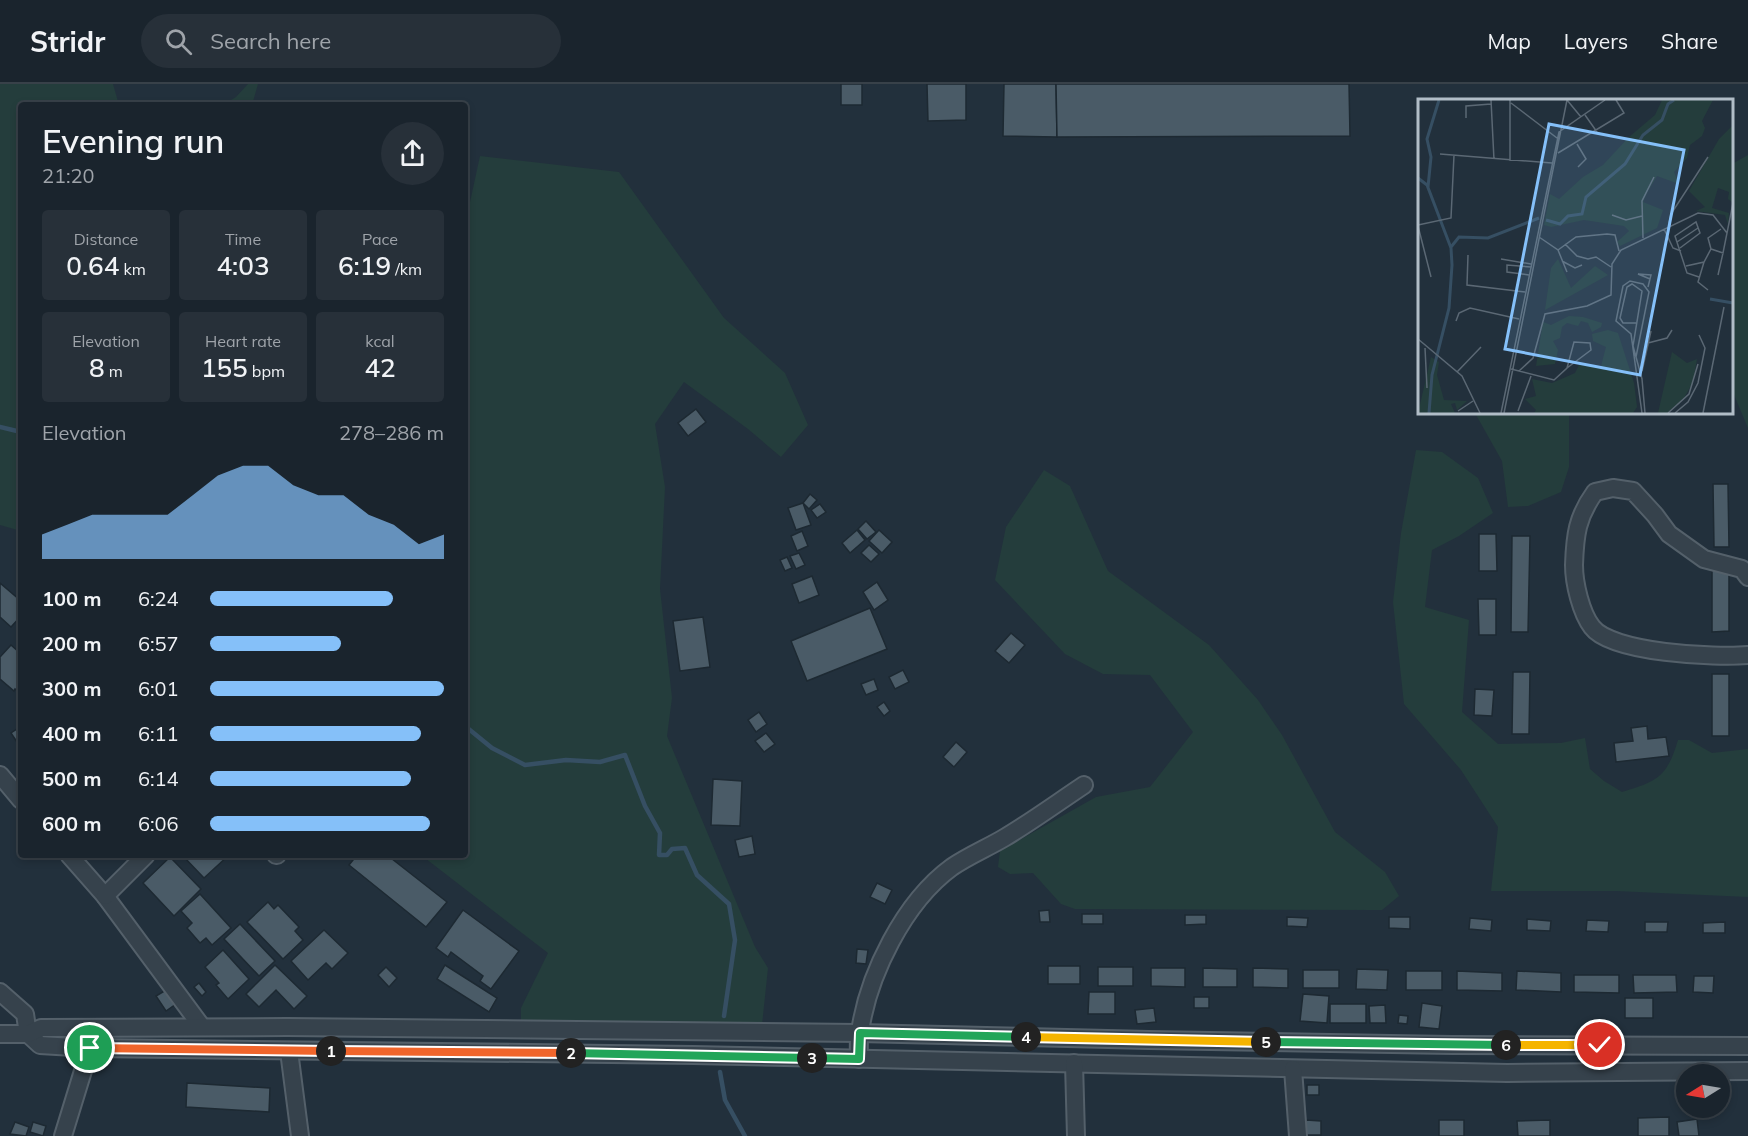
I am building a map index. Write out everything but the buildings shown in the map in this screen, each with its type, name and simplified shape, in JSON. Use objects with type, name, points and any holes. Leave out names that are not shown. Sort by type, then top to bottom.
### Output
[{"type":"street","points":[[1748,577],[1742,569],[1704,559],[1669,534],[1633,491],[1613,488],[1595,492],[1583,509],[1575,542],[1574,576],[1580,603],[1592,628],[1608,639],[1631,647],[1708,655],[1748,655]]},
{"type":"street","points":[[0,775],[18,796]]},
{"type":"street","points":[[859,1059],[860,1033],[866,1003],[887,949],[904,919],[930,886],[951,868],[1004,838],[1084,785]]},
{"type":"street","points":[[72,858],[105,896],[202,1027]]},
{"type":"street","points":[[105,896],[143,858]]},
{"type":"street","points":[[0,992],[25,1014],[28,1034],[40,1045],[90,1048],[693,1054],[1507,1073],[1748,1071]]},
{"type":"street","points":[[0,1034],[28,1034],[41,1028],[202,1027],[860,1033],[1184,1041],[1748,1046]]},
{"type":"street","points":[[63,1136],[90,1048]]},
{"type":"street","points":[[289,1051],[300,1136]]},
{"type":"street","points":[[1074,1064],[1076,1136]]},
{"type":"street","points":[[1293,1069],[1298,1136]]},
{"type":"green space","points":[[0,84],[113,84],[118,102],[18,102],[18,530],[0,525]]},
{"type":"green space","points":[[248,84],[258,84],[253,102],[228,102]]},
{"type":"green space","points":[[1748,155],[1748,428],[1733,392],[1733,163]]},
{"type":"green space","points":[[480,156],[619,172],[724,318],[785,373],[808,425],[781,457],[748,429],[684,382],[655,424],[665,487],[660,589],[672,698],[667,736],[755,947],[768,968],[762,1025],[521,1022],[521,1008],[548,953],[425,858],[468,858],[468,211]]},
{"type":"green space","points":[[1476,414],[1569,414],[1569,467],[1561,492],[1528,506],[1508,507],[1502,461]]},
{"type":"green space","points":[[1416,450],[1442,452],[1478,478],[1493,513],[1459,536],[1432,550],[1425,607],[1469,620],[1462,712],[1498,744],[1561,743],[1585,738],[1590,769],[1622,792],[1659,776],[1670,762],[1678,740],[1689,740],[1712,753],[1748,749],[1748,897],[1616,891],[1491,891],[1498,827],[1461,770],[1404,704],[1393,602],[1401,533]]},
{"type":"green space","points":[[1044,470],[1070,486],[1108,571],[1209,645],[1258,700],[1282,735],[1335,832],[1385,872],[1399,896],[1382,910],[1075,909],[1061,904],[1033,873],[1010,874],[998,867],[1000,851],[1096,797],[1150,787],[1193,732],[1150,675],[1103,674],[1065,654],[995,580],[1006,527]]},
{"type":"waterway","points":[[0,427],[18,431]]},
{"type":"waterway","points":[[468,728],[492,748],[525,765],[566,760],[600,762],[625,755],[645,806],[660,833],[659,855],[667,855],[672,849],[685,848],[697,875],[729,904],[735,940],[724,1016]]},
{"type":"waterway","points":[[720,1072],[725,1100],[745,1136]]},
{"type":"route","points":[[90,1048],[693,1054],[859,1059],[860,1033],[1452,1045],[1600,1045]]}]
